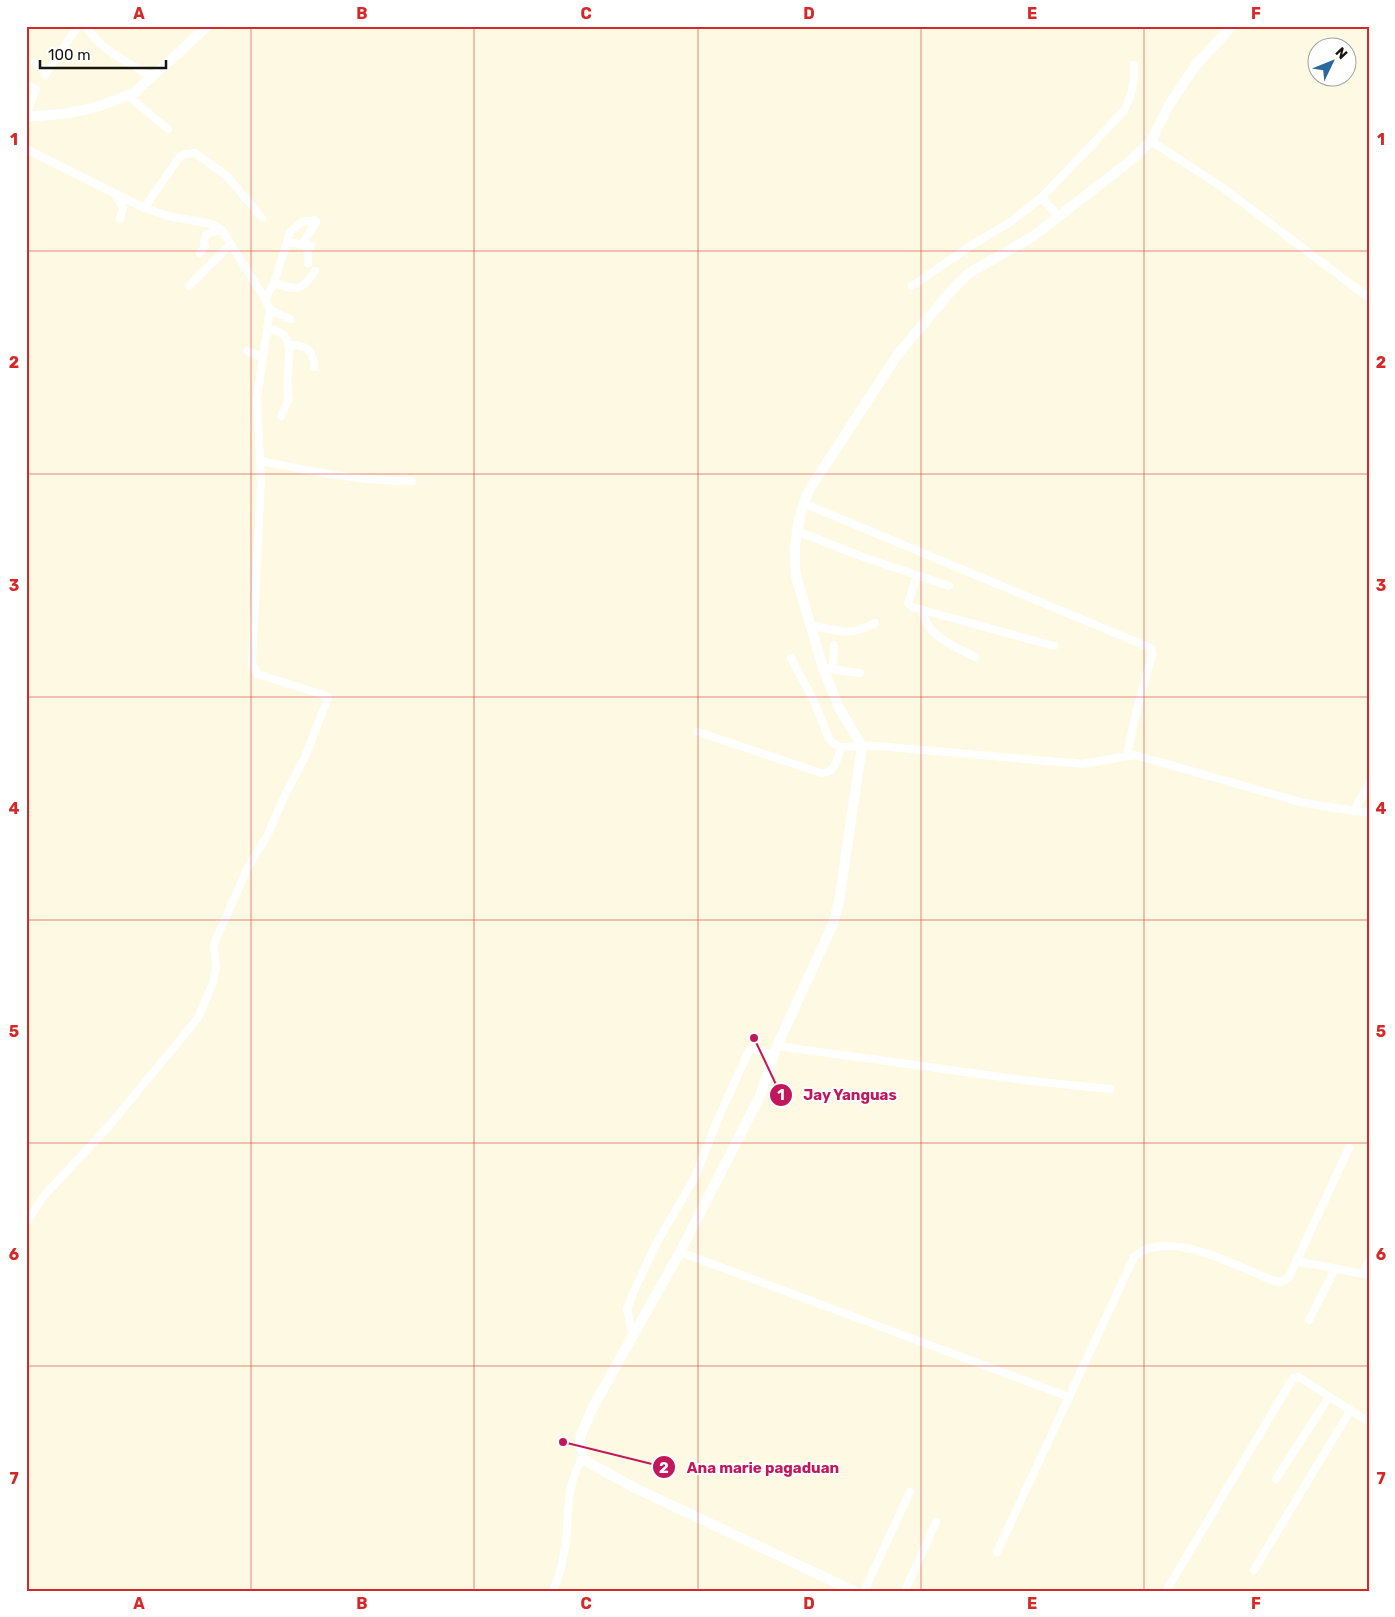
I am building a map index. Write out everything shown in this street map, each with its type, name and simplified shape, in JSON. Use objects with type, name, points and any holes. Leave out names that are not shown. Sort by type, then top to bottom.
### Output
[{"type":"street","points":[[35,62],[46,73],[78,26]]},
{"type":"street","points":[[86,26],[96,40],[106,49],[152,77]]},
{"type":"street","points":[[26,84],[36,90],[26,116],[64,114],[97,107],[134,93],[208,26]]},
{"type":"street","points":[[553,1591],[564,1554],[569,1488],[574,1472],[582,1459],[580,1437],[590,1414],[680,1252],[760,1096],[777,1046],[833,924],[839,902],[862,746],[839,708],[828,669],[810,625],[794,562],[803,503],[811,487],[898,354],[952,290],[969,273],[1032,237],[1057,214],[1129,162],[1151,141],[1168,105],[1195,66],[1232,26]]},
{"type":"street","points":[[912,286],[975,243],[1009,223],[1042,199],[1123,112],[1132,95],[1135,83],[1134,65]]},
{"type":"street","points":[[127,95],[168,129]]},
{"type":"street","points":[[1151,141],[1222,187],[1369,298]]},
{"type":"street","points":[[26,149],[144,208],[172,218],[212,224],[222,230],[265,299],[270,310],[262,357],[258,398],[261,461],[260,524],[251,654],[252,668],[262,676],[327,696],[328,702],[268,836],[249,865],[214,944],[216,967],[214,983],[198,1018],[114,1121],[43,1197],[26,1223]]},
{"type":"street","points":[[144,208],[179,158],[185,154],[196,154],[227,176],[262,218]]},
{"type":"street","points":[[116,195],[123,208],[120,219]]},
{"type":"street","points":[[1042,199],[1057,214]]},
{"type":"street","points":[[265,299],[274,283],[290,232],[295,226],[307,220],[315,220],[316,222],[307,245],[308,263]]},
{"type":"street","points":[[200,254],[205,246],[204,240],[207,234],[222,230]]},
{"type":"street","points":[[288,242],[307,245]]},
{"type":"street","points":[[189,286],[231,244]]},
{"type":"street","points":[[274,283],[298,288],[306,285],[315,271]]},
{"type":"street","points":[[270,310],[290,319]]},
{"type":"street","points":[[267,328],[283,332],[288,337],[286,388],[289,398],[281,416]]},
{"type":"street","points":[[289,345],[298,344],[309,349],[314,358],[314,367]]},
{"type":"street","points":[[247,352],[262,357]]},
{"type":"street","points":[[261,461],[316,472],[389,481],[412,481]]},
{"type":"street","points":[[803,503],[1151,648],[1152,655],[1127,755]]},
{"type":"street","points":[[799,532],[949,586]]},
{"type":"street","points":[[917,575],[908,603],[912,607],[1054,646]]},
{"type":"street","points":[[922,610],[924,622],[932,633],[975,657]]},
{"type":"street","points":[[810,625],[846,633],[856,632],[875,623]]},
{"type":"street","points":[[828,669],[834,645]]},
{"type":"street","points":[[791,658],[814,702],[828,737],[834,744],[841,747],[862,746],[1083,764],[1127,755],[1151,758],[1304,803],[1369,813]]},
{"type":"street","points":[[828,669],[860,673]]},
{"type":"street","points":[[698,732],[822,773],[829,773],[834,769],[841,747]]},
{"type":"street","points":[[1354,811],[1369,783]]},
{"type":"street","points":[[777,1046],[1023,1080],[1110,1089]]},
{"type":"street","points":[[633,1336],[627,1309],[634,1291],[656,1244],[695,1177],[720,1114],[749,1050],[755,1049],[774,1056]]},
{"type":"street","points":[[997,1552],[1129,1264],[1140,1251],[1149,1246],[1162,1245],[1203,1252],[1274,1282],[1281,1282],[1289,1277],[1349,1148]]},
{"type":"street","points":[[680,1252],[1069,1397]]},
{"type":"street","points":[[1296,1261],[1366,1274],[1369,1261]]},
{"type":"street","points":[[1309,1320],[1335,1268]]},
{"type":"street","points":[[1166,1591],[1292,1378],[1299,1377],[1369,1422]]},
{"type":"street","points":[[1276,1480],[1329,1397]]},
{"type":"street","points":[[1254,1570],[1350,1411]]},
{"type":"street","points":[[582,1459],[635,1488],[854,1591]]},
{"type":"street","points":[[864,1591],[910,1492]]},
{"type":"street","points":[[905,1591],[936,1522]]},
{"type":"place","name":"Jay Yanguas","points":[[754,1038]]},
{"type":"place","name":"Ana marie pagaduan","points":[[563,1442]]}]
